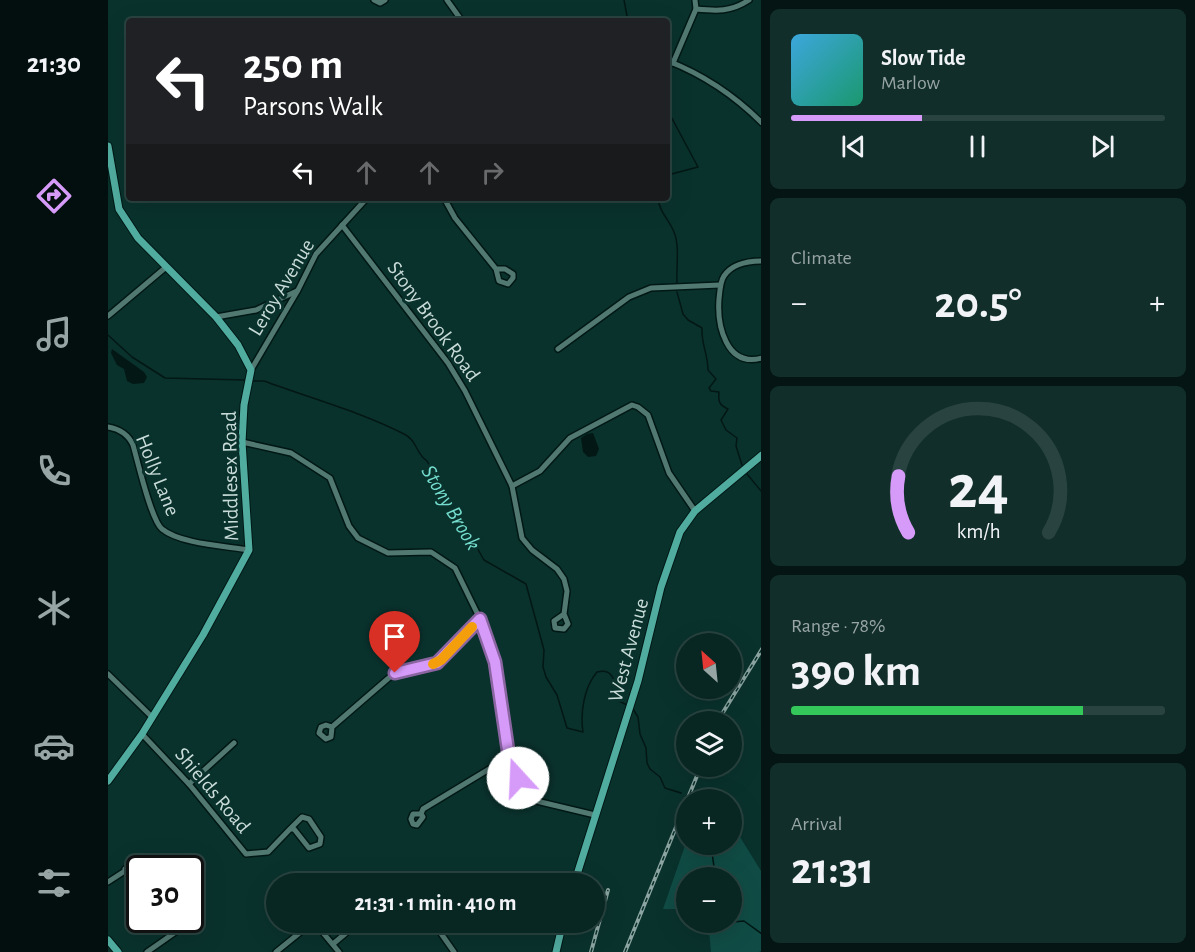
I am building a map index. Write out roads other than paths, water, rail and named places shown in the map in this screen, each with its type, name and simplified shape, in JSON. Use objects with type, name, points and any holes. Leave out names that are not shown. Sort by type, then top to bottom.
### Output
[{"type":"main road","points":[[108,146],[119,209],[138,238],[165,268],[216,317],[238,345],[251,370]]},
{"type":"main road","name":"Middlesex Road","points":[[108,781],[142,734],[203,635],[249,550],[242,442],[244,405],[251,370]]},
{"type":"main road","name":"West Avenue","points":[[578,873],[638,681],[663,581],[680,532],[695,511],[761,456]]},
{"type":"main road","points":[[556,952],[560,933]]},
{"type":"main road","points":[[109,944],[118,952]]},
{"type":"street","points":[[374,0],[380,3],[385,0]]},
{"type":"street","points":[[447,0],[460,18]]},
{"type":"street","points":[[695,0],[696,9],[670,62],[726,90],[761,122]]},
{"type":"street","points":[[696,9],[724,12],[737,8],[749,0]]},
{"type":"street","name":"Leroy Avenue","points":[[251,370],[298,290],[316,254],[364,201]]},
{"type":"street","points":[[446,201],[455,218],[496,269]]},
{"type":"street","name":"Stony Brook Road","points":[[342,225],[448,363],[465,391],[512,486],[522,538],[532,550],[561,573],[567,591],[564,614]]},
{"type":"street","points":[[761,261],[735,266],[724,276],[720,285],[719,320],[727,343],[735,355],[747,360],[761,358]]},
{"type":"street","points":[[108,316],[165,268]]},
{"type":"street","points":[[558,350],[637,292],[651,288],[720,285]]},
{"type":"street","points":[[216,317],[256,310],[298,290]]},
{"type":"street","points":[[512,486],[540,471],[570,438],[632,405],[648,415],[669,473],[695,511]]},
{"type":"street","name":"Holly Lane","points":[[108,427],[117,428],[129,437],[151,508],[160,528],[177,537],[249,550]]},
{"type":"street","points":[[242,442],[291,453],[330,477],[349,526],[358,538],[388,553],[431,552],[455,568],[480,619],[495,662],[509,757],[528,799],[596,815]]},
{"type":"street","points":[[332,727],[391,676],[441,660],[480,619]]},
{"type":"street","points":[[108,674],[152,717]]},
{"type":"street","name":"Shields Road","points":[[142,734],[189,784],[246,854],[268,852],[290,829]]},
{"type":"street","points":[[189,784],[234,743]]},
{"type":"street","points":[[421,814],[423,809],[509,757]]},
{"type":"street","points":[[302,817],[309,819],[321,837],[320,844],[309,849],[290,829],[302,817]]},
{"type":"street","points":[[108,882],[124,869]]},
{"type":"street","points":[[147,952],[174,933]]},
{"type":"street","points":[[276,952],[300,933]]},
{"type":"street","points":[[324,933],[339,952]]},
{"type":"street","points":[[333,944],[346,933]]},
{"type":"street","points":[[441,933],[454,952]]},
{"type":"waterway","points":[[624,0],[627,18]]},
{"type":"waterway","points":[[670,115],[698,167],[670,174]]},
{"type":"waterway","points":[[659,201],[676,238],[677,284]]},
{"type":"waterway","points":[[677,292],[683,314],[688,320],[702,328],[708,370],[716,379],[709,388],[711,391],[719,392],[720,402],[728,409],[721,420],[726,430],[737,438],[736,446],[742,465]]},
{"type":"waterway","name":"Stony Brook","points":[[108,335],[132,357],[165,378],[245,380]]},
{"type":"waterway","name":"Stony Brook","points":[[253,381],[264,381],[335,406],[388,426],[408,437],[427,461],[484,560],[526,584],[544,650],[543,667],[557,695],[567,728],[583,732],[584,700],[597,672],[608,672],[611,675],[617,700],[627,705]]},
{"type":"waterway","points":[[747,474],[761,491]]},
{"type":"waterway","name":"Stony Brook","points":[[633,709],[638,717],[640,734],[646,748],[647,763],[650,769],[660,777],[665,788],[676,791]]},
{"type":"waterway","name":"Stony Brook","points":[[712,855],[714,867]]},
{"type":"waterway","name":"Stony Brook","points":[[742,921],[761,933]]},
{"type":"railway","points":[[724,711],[761,651]]},
{"type":"railway","points":[[625,952],[697,777]]},
{"type":"railway","points":[[591,952],[608,890]]}]
